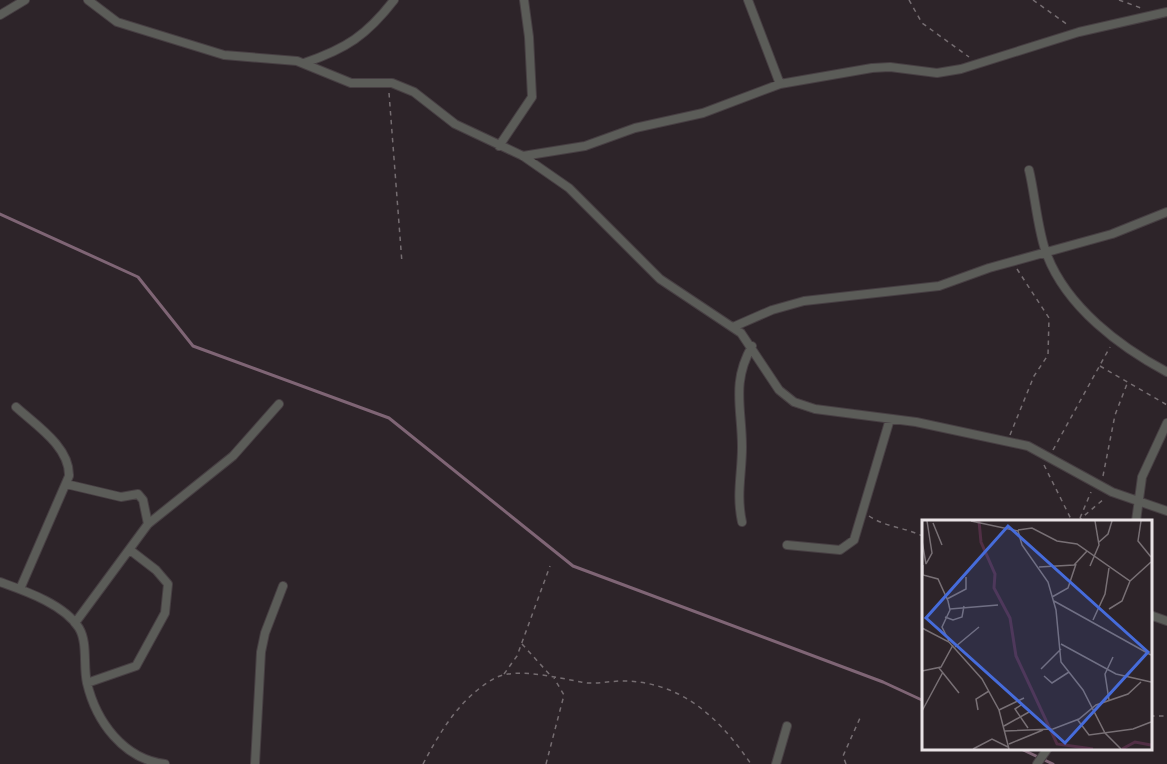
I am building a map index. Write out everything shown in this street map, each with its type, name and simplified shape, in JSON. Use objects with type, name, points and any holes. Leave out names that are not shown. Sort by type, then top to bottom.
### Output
[{"type":"street","points":[[0,15],[25,0]]},
{"type":"street","points":[[88,0],[117,21],[224,56],[276,57],[304,63],[351,83],[389,83],[414,92],[455,124],[523,156],[586,202],[660,279],[733,327],[752,346],[779,390],[794,402],[815,409],[890,419],[1008,441],[1037,450],[1112,492],[1167,511]]},
{"type":"street","points":[[304,63],[352,44],[368,31],[394,0]]},
{"type":"street","points":[[499,146],[532,97],[529,37],[524,0]]},
{"type":"street","points":[[748,0],[780,84]]},
{"type":"street","points":[[523,156],[585,146],[635,128],[703,113],[780,84],[872,68],[890,67],[937,73],[980,64],[1079,32],[1163,13]]},
{"type":"street","points":[[1029,170],[1046,254],[1060,282],[1115,339],[1167,372]]},
{"type":"street","points":[[733,327],[772,310],[804,301],[939,286],[989,268],[1013,264],[1112,234],[1167,212]]},
{"type":"street","points":[[742,522],[737,491],[742,446],[738,380],[752,346]]},
{"type":"street","points":[[75,623],[148,524],[234,456],[279,404]]},
{"type":"street","points":[[16,407],[66,456],[70,465],[66,484],[20,590]]},
{"type":"street","points":[[787,545],[840,550],[854,540],[890,419]]},
{"type":"street","points":[[1136,520],[1142,477],[1167,423]]},
{"type":"street","points":[[66,484],[121,497],[138,494],[143,500],[148,524]]},
{"type":"street","points":[[87,683],[136,666],[165,613],[168,584],[156,570],[130,550]]},
{"type":"street","points":[[0,582],[58,609],[75,623],[81,634],[87,683],[95,706],[116,739],[140,759],[165,764]]},
{"type":"street","points":[[255,764],[261,652],[265,633],[283,586]]},
{"type":"street","points":[[1152,616],[1167,621]]},
{"type":"street","points":[[776,764],[787,726]]},
{"type":"street","points":[[1037,764],[1047,749]]},
{"type":"path","points":[[909,0],[925,26],[980,64]]},
{"type":"path","points":[[1033,0],[1079,32]]},
{"type":"path","points":[[1119,0],[1163,13]]},
{"type":"path","points":[[389,83],[389,122],[402,263]]},
{"type":"path","points":[[1008,441],[1034,376],[1048,358],[1050,325],[1045,311],[1013,264]]},
{"type":"path","points":[[1050,457],[1115,339]]},
{"type":"path","points":[[1099,366],[1167,405]]},
{"type":"path","points":[[1079,520],[1098,484],[1115,415],[1127,384]]},
{"type":"path","points":[[1037,450],[1072,520]]},
{"type":"path","points":[[1079,520],[1112,492]]},
{"type":"path","points":[[863,512],[882,525],[906,529],[922,536]]},
{"type":"path","points":[[423,764],[459,705],[503,675],[512,666],[550,566]]},
{"type":"path","points":[[522,644],[539,666],[559,682],[564,695],[546,764]]},
{"type":"path","points":[[503,675],[552,676],[590,684],[623,681],[648,685],[689,699],[698,703],[724,728],[751,764]]},
{"type":"path","points":[[846,764],[843,756],[860,718]]},
{"type":"waterway","points":[[0,214],[138,277],[193,346],[389,418],[573,566],[883,682],[922,700]]},
{"type":"waterway","points":[[1021,749],[1053,764]]}]
